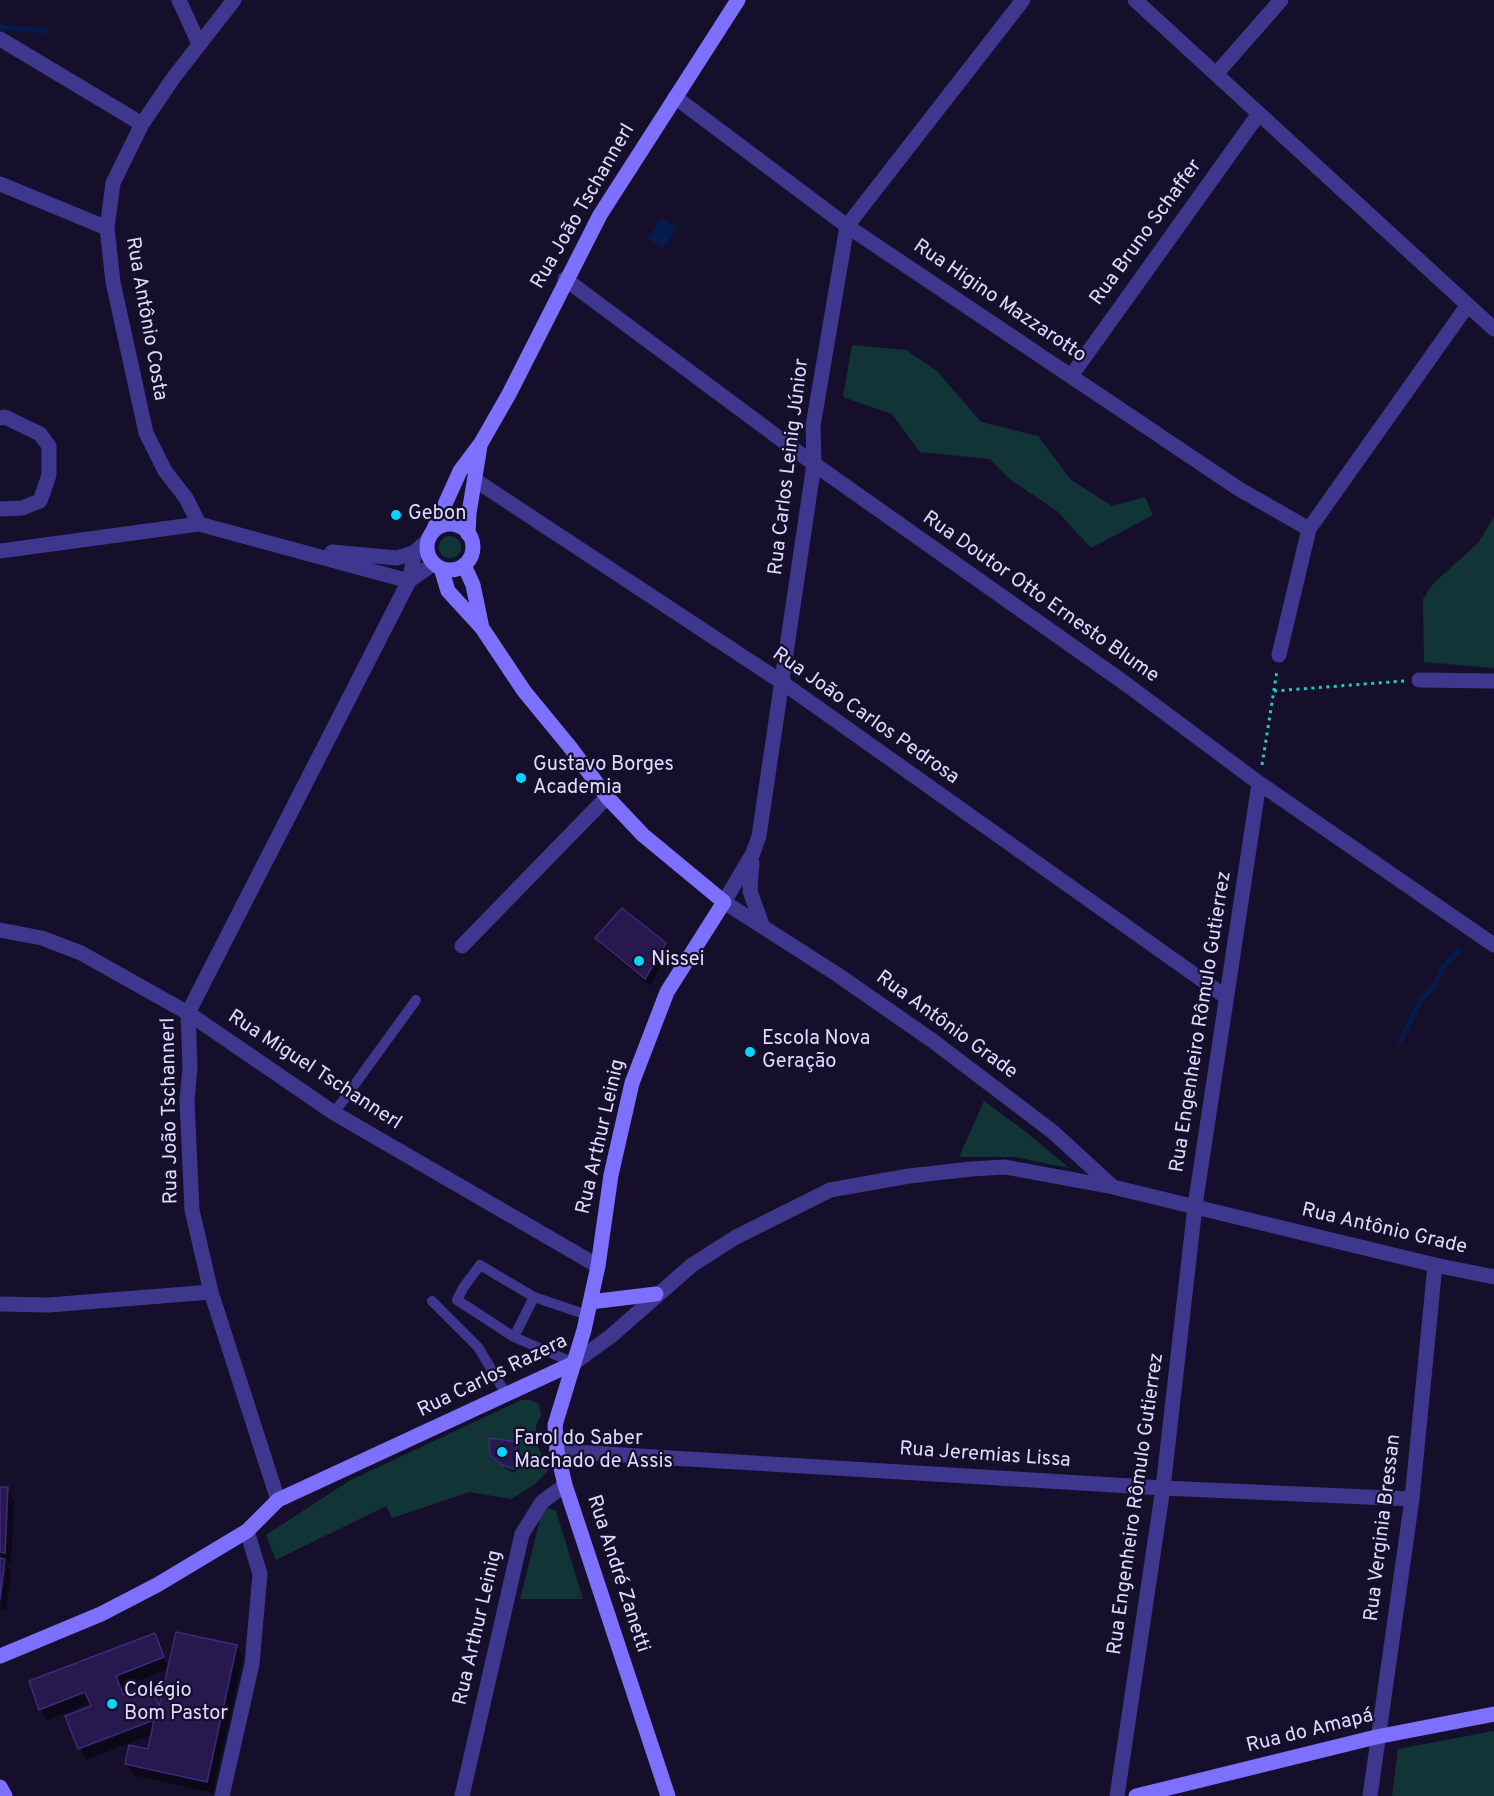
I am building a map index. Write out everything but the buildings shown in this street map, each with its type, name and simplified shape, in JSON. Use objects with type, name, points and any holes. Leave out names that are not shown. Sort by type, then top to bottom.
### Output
[{"type":"main road","name":"Rua João Tschannerl","points":[[430,536],[460,471],[481,443],[509,394],[565,279],[621,180],[738,0]]},
{"type":"main road","name":"Rua João Tschannerl","points":[[468,534],[481,443]]},
{"type":"main road","points":[[455,525],[468,534],[472,550],[464,565],[449,570],[437,566],[427,548],[430,536],[438,527],[455,525]]},
{"type":"main road","name":"Rua Antônio Grade","points":[[464,565],[473,585],[482,628]]},
{"type":"main road","name":"Rua Antônio Grade","points":[[437,566],[448,591],[482,628],[524,691],[607,797],[643,835],[724,902]]},
{"type":"main road","name":"Rua Arthur Leinig","points":[[574,1363],[598,1266],[621,1130],[632,1083],[666,992],[724,902]]},
{"type":"main road","points":[[589,1309],[656,1294]]},
{"type":"main road","name":"Rua Carlos Razera","points":[[0,1656],[129,1600],[247,1531],[278,1500],[574,1363]]},
{"type":"main road","name":"Rua André Zanetti","points":[[574,1363],[555,1425],[557,1450],[565,1485],[668,1796]]},
{"type":"main road","name":"Rua do Amapá","points":[[1136,1796],[1377,1737],[1494,1714]]},
{"type":"main road","points":[[0,1787],[5,1796]]},
{"type":"street","points":[[179,0],[199,44]]},
{"type":"street","name":"Rua Antônio Costa","points":[[199,525],[186,498],[165,471],[146,433],[113,282],[107,228],[113,183],[142,124],[199,44],[234,0]]},
{"type":"street","name":"Rua Carlos Leinig Júnior","points":[[724,902],[753,853],[759,836],[814,464],[813,426],[847,226],[1023,0]]},
{"type":"street","points":[[1135,0],[1494,329]]},
{"type":"street","points":[[1216,73],[1281,0]]},
{"type":"street","points":[[0,39],[142,124]]},
{"type":"street","name":"Rua Higino Mazzarotto","points":[[675,97],[847,226],[1239,489],[1309,529]]},
{"type":"street","name":"Rua Bruno Schaffer","points":[[1071,376],[1258,115]]},
{"type":"street","points":[[0,184],[107,228]]},
{"type":"street","name":"Rua Doutor Otto Ernesto Blume","points":[[565,279],[814,464],[1126,684],[1259,783],[1494,945]]},
{"type":"street","points":[[1279,654],[1309,529],[1467,306]]},
{"type":"street","points":[[0,418],[5,417],[40,434],[49,446],[49,475],[40,501],[22,508],[0,509]]},
{"type":"street","name":"Rua João Carlos Pedrosa","points":[[474,480],[783,683],[1226,997]]},
{"type":"street","points":[[0,551],[199,525],[409,581]]},
{"type":"street","points":[[284,547],[398,558],[415,552],[430,536]]},
{"type":"street","name":"Rua João Tschannerl","points":[[278,1500],[211,1293],[192,1210],[187,1101],[190,1067],[188,1013],[409,581],[415,552]]},
{"type":"street","name":"Rua João Tschannerl","points":[[409,581],[437,566]]},
{"type":"street","points":[[1419,680],[1494,681]]},
{"type":"street","name":"Rua Engenheiro Rômulo Gutierrez","points":[[1117,1796],[1163,1488],[1195,1206],[1259,783]]},
{"type":"street","points":[[462,946],[607,797]]},
{"type":"street","name":"Rua Carlos Leinig Júnior","points":[[753,853],[750,891],[762,925]]},
{"type":"street","name":"Rua Antônio Grade","points":[[724,902],[848,981],[1002,1092],[1053,1132],[1113,1187],[1435,1265],[1494,1277]]},
{"type":"street","name":"Rua Miguel Tschannerl","points":[[0,930],[42,938],[81,953],[188,1013],[334,1113],[598,1266]]},
{"type":"street","name":"Rua Carlos Razera","points":[[574,1363],[611,1336],[656,1294],[692,1265],[736,1236],[830,1190],[909,1176],[1005,1167],[1113,1187]]},
{"type":"street","name":"Rua Verginia Bressan","points":[[1370,1796],[1412,1499],[1435,1265]]},
{"type":"street","points":[[0,1304],[49,1305],[211,1293]]},
{"type":"street","name":"Rua Jeremias Lissa","points":[[557,1450],[1163,1488],[1412,1499]]},
{"type":"street","name":"Rua Arthur Leinig","points":[[462,1796],[522,1534],[542,1502],[565,1485]]},
{"type":"street","points":[[222,1796],[252,1664],[260,1574],[247,1531]]},
{"type":"lane","points":[[334,1113],[416,1000]]},
{"type":"lane","points":[[574,1363],[514,1337],[457,1300],[480,1265],[534,1297],[589,1309]]},
{"type":"lane","points":[[514,1337],[534,1297]]},
{"type":"lane","points":[[432,1301],[478,1347],[506,1394]]},
{"type":"path","points":[[1259,783],[1279,654]]},
{"type":"path","points":[[1274,691],[1419,680]]},
{"type":"green space","points":[[852,345],[906,350],[937,371],[981,422],[1038,436],[1071,480],[1112,506],[1145,497],[1153,515],[1091,548],[1057,511],[1011,480],[990,459],[920,452],[892,414],[843,397]]},
{"type":"green space","points":[[1494,517],[1494,668],[1424,662],[1423,599],[1434,583],[1478,543]]},
{"type":"green space","points":[[450,536],[458,539],[461,547],[458,555],[450,558],[442,555],[439,547],[442,539]]},
{"type":"green space","points":[[984,1101],[1069,1168],[1015,1157],[959,1157]]},
{"type":"green space","points":[[521,1400],[530,1400],[539,1404],[541,1416],[536,1425],[537,1444],[548,1471],[535,1484],[511,1499],[469,1492],[392,1518],[386,1506],[276,1560],[266,1535],[349,1481]]},
{"type":"green space","points":[[548,1508],[556,1511],[583,1599],[520,1599],[541,1516]]},
{"type":"green space","points":[[1494,1731],[1494,1796],[1392,1796],[1398,1749]]},
{"type":"water","points":[[661,218],[677,228],[663,248],[648,239]]},
{"type":"waterway","points":[[0,27],[45,31]]},
{"type":"waterway","points":[[1400,1041],[1420,1001],[1433,988],[1444,966],[1459,951]]},
{"type":"place","name":"Gebon","points":[[396,515]]},
{"type":"place","name":"Gustavo Borges Academia","points":[[521,778]]},
{"type":"place","name":"Nissei","points":[[639,961]]},
{"type":"place","name":"Escola Nova Geração","points":[[750,1052]]},
{"type":"place","name":"Farol do Saber Machado de Assis","points":[[502,1452]]},
{"type":"place","name":"Colégio Bom Pastor","points":[[112,1704]]}]
